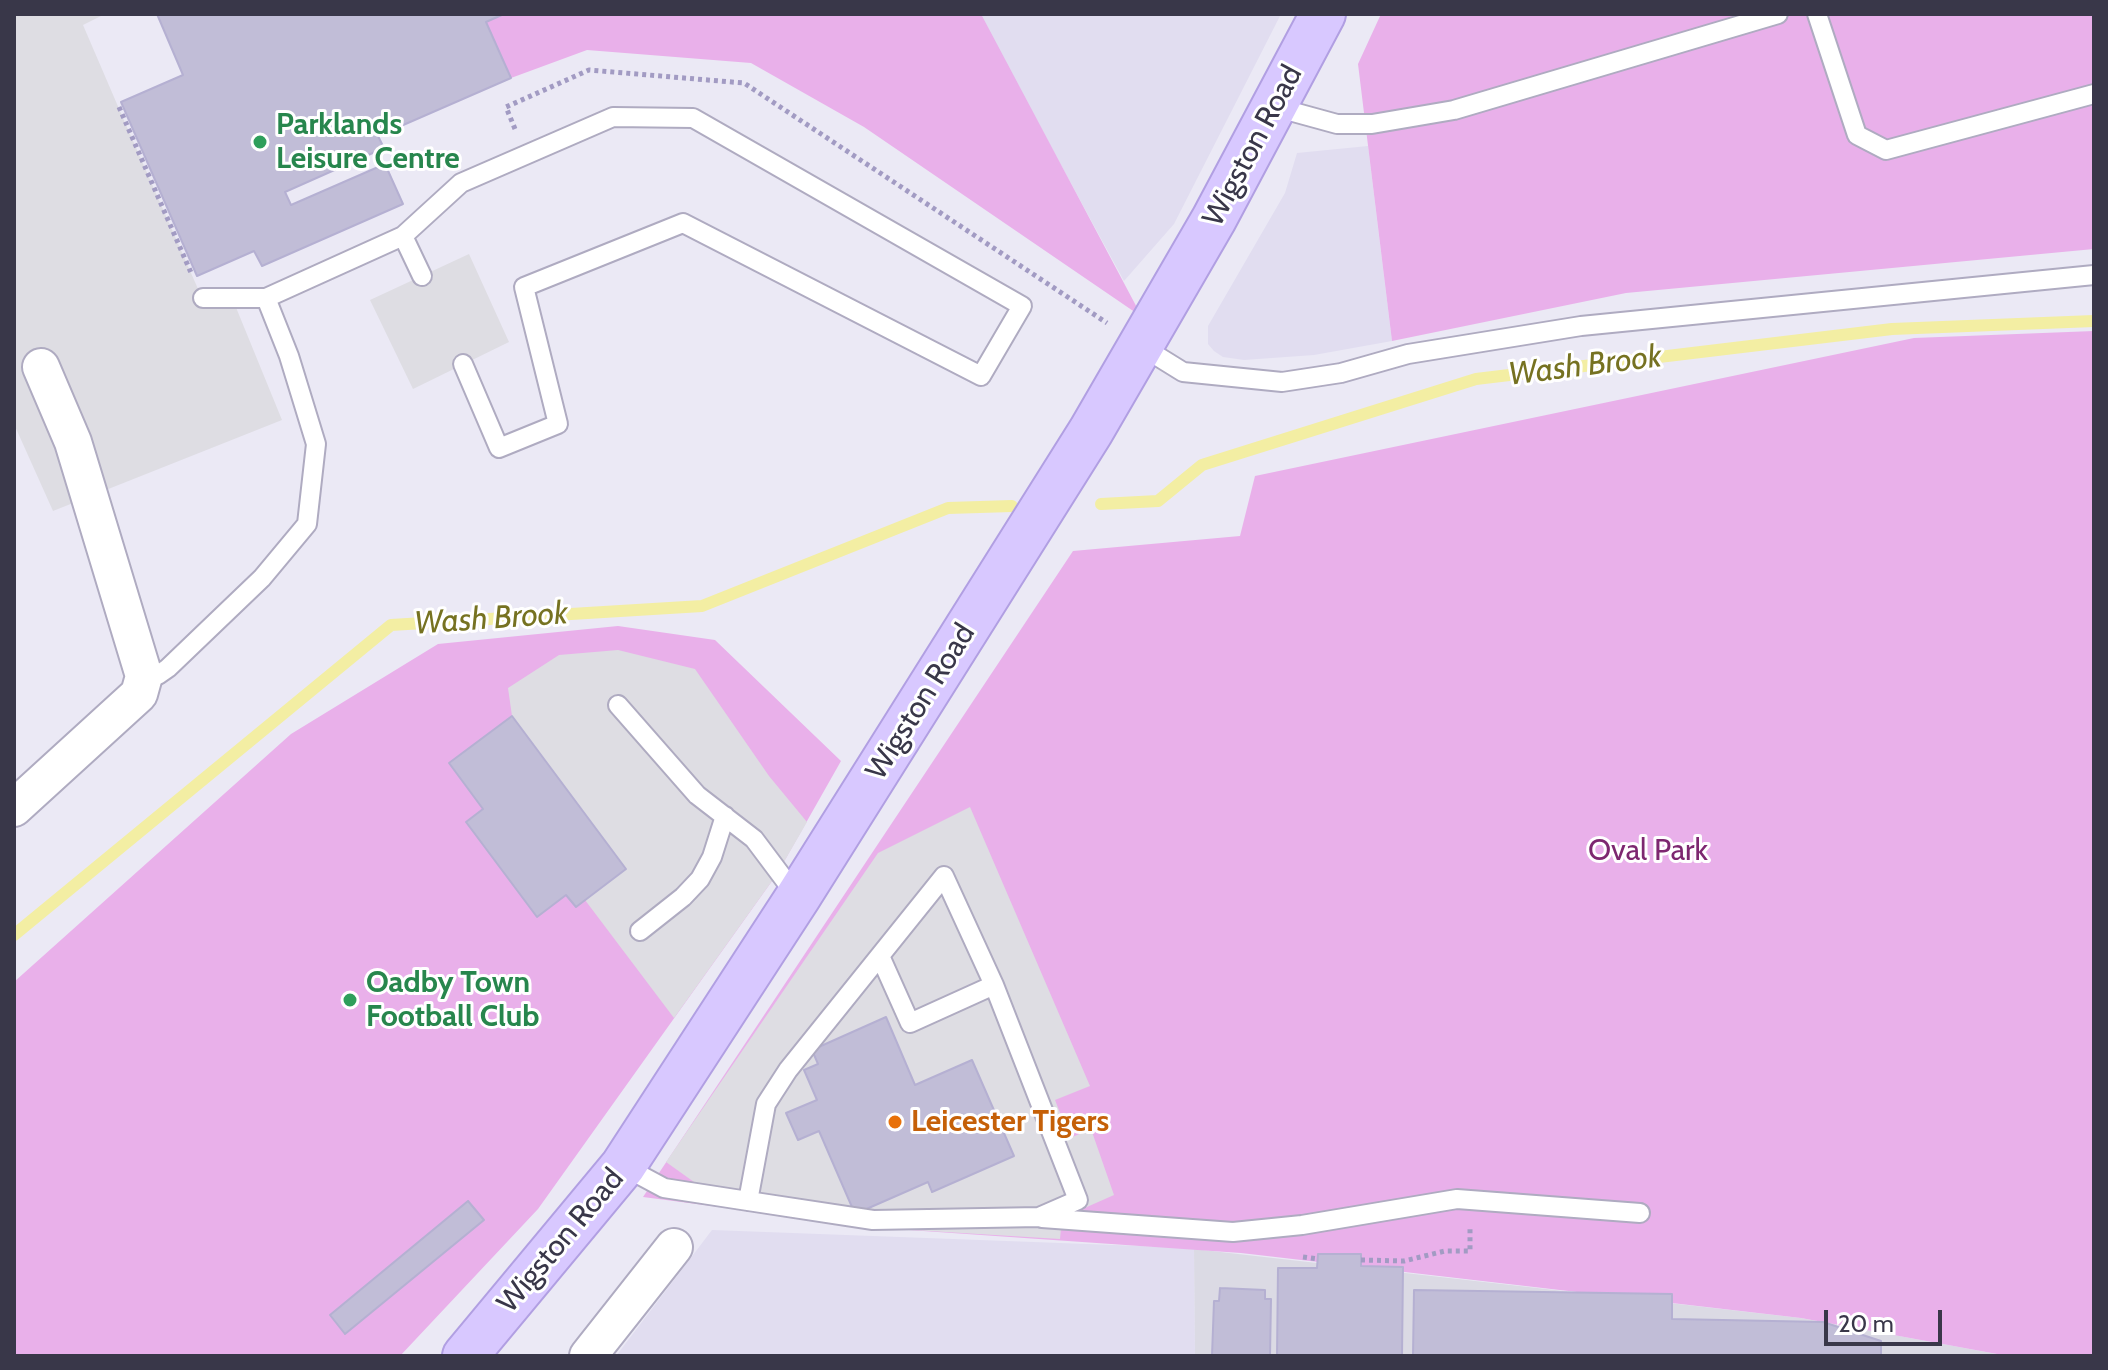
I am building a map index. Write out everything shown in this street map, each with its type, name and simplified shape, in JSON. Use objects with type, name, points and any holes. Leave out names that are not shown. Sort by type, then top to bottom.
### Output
[{"type":"main road","name":"Wigston Road","points":[[465,1356],[623,1166],[798,897],[1083,445],[1214,219],[1323,14]]},
{"type":"street","points":[[14,808],[139,694],[144,676],[73,442],[41,367]]},
{"type":"street","points":[[588,1356],[674,1247]]},
{"type":"lane","points":[[1275,107],[1337,124],[1372,124],[1454,110],[1778,14]]},
{"type":"lane","points":[[1817,14],[1857,135],[1886,150],[2094,94]]},
{"type":"lane","points":[[203,298],[266,298],[403,236],[461,183],[613,117],[693,118],[1022,306],[981,376],[683,223],[524,287],[558,424],[499,448],[463,364]]},
{"type":"lane","points":[[403,236],[422,276]]},
{"type":"lane","points":[[1141,346],[1183,372],[1282,382],[1341,373],[1408,354],[1581,326],[2094,275]]},
{"type":"lane","points":[[144,676],[158,675],[168,668],[262,578],[307,524],[316,444],[289,356],[266,298]]},
{"type":"lane","points":[[618,705],[679,776],[754,839],[798,897]]},
{"type":"lane","points":[[640,931],[683,897],[700,879],[712,857],[725,816]]},
{"type":"lane","points":[[748,1201],[766,1104],[788,1070],[944,876],[994,985],[1078,1200],[1039,1217]]},
{"type":"lane","points":[[880,956],[910,1023],[994,985]]},
{"type":"lane","points":[[623,1166],[664,1188],[873,1220],[1039,1217],[1233,1232],[1302,1225],[1457,1199],[1640,1213]]},
{"type":"path","points":[[518,138],[506,107],[589,70],[744,83],[1141,346]]},
{"type":"path","points":[[119,107],[203,298]]},
{"type":"path","points":[[1361,1260],[1404,1261],[1445,1251],[1470,1251],[1471,1200]]},
{"type":"shaded area","points":[[14,14],[105,14],[83,25],[126,125],[202,298],[235,305],[282,420],[53,511],[14,424]]},
{"type":"shaded area","points":[[979,14],[1281,14],[1174,224],[1124,281]]},
{"type":"shaded area","points":[[1368,146],[1392,341],[1314,355],[1244,360],[1223,357],[1214,351],[1208,344],[1208,326],[1285,193],[1297,153]]},
{"type":"shaded area","points":[[469,254],[509,342],[413,389],[370,300]]},
{"type":"shaded area","points":[[618,650],[695,669],[769,776],[807,822],[777,874],[674,1018],[585,900],[626,869],[512,716],[508,688],[559,655]]},
{"type":"shaded area","points":[[970,807],[1090,1086],[1055,1100],[1070,1138],[1091,1129],[1114,1195],[1062,1218],[1060,1239],[880,1228],[729,1207],[666,1162],[878,853]]},
{"type":"shaded area","points":[[712,1230],[1194,1248],[1195,1356],[616,1356]]},
{"type":"shaded area","points":[[1194,1249],[1801,1318],[2008,1356],[1195,1356]]},
{"type":"green space","points":[[504,14],[981,14],[1142,317],[864,127],[751,63],[587,50],[511,78],[486,22]]},
{"type":"green space","points":[[1381,14],[2094,14],[2094,249],[1626,293],[1392,341],[1358,64]]},
{"type":"green space","name":"Oval Park","points":[[2094,331],[2094,1356],[2008,1356],[1801,1318],[1241,1253],[880,1228],[643,1197],[1073,551],[1240,536],[1255,476],[1914,338]]},
{"type":"green space","name":"Oadby Town Football Club","points":[[618,626],[715,640],[841,761],[777,874],[538,1209],[400,1356],[14,1356],[14,982],[291,734],[438,644]]},
{"type":"building","name":"Parklands Leisure Centre","points":[[157,14],[504,14],[486,22],[511,78],[378,136],[384,148],[285,192],[291,205],[385,164],[403,204],[262,266],[254,251],[197,276],[121,102],[183,75]]},
{"type":"building","points":[[512,716],[626,869],[576,907],[566,895],[537,917],[466,822],[483,809],[449,763]]},
{"type":"building","name":"Leicester Tigers","points":[[886,1017],[915,1085],[972,1060],[1014,1156],[932,1192],[928,1182],[855,1214],[819,1131],[798,1140],[786,1113],[817,1100],[804,1070],[818,1064],[812,1050]]},
{"type":"building","points":[[468,1201],[484,1220],[345,1334],[330,1315]]},
{"type":"building","points":[[1318,1254],[1361,1254],[1361,1266],[1403,1267],[1402,1356],[1277,1356],[1278,1268],[1317,1268]]},
{"type":"building","points":[[1220,1288],[1265,1290],[1265,1299],[1271,1299],[1270,1356],[1212,1356],[1214,1301],[1219,1301]]},
{"type":"building","points":[[1414,1290],[1672,1294],[1672,1319],[1823,1322],[1881,1341],[1881,1356],[1413,1356]]},
{"type":"waterway","name":"Wash Brook","points":[[1101,504],[1158,501],[1202,465],[1476,379],[1892,329],[2094,321]]},
{"type":"waterway","name":"Wash Brook","points":[[14,935],[391,625],[702,606],[948,508],[1012,506]]},
{"type":"place","name":"Parklands Leisure Centre","points":[[260,142]]},
{"type":"place","name":"Oadby Town Football Club","points":[[350,1000]]},
{"type":"place","name":"Leicester Tigers","points":[[895,1122]]}]
